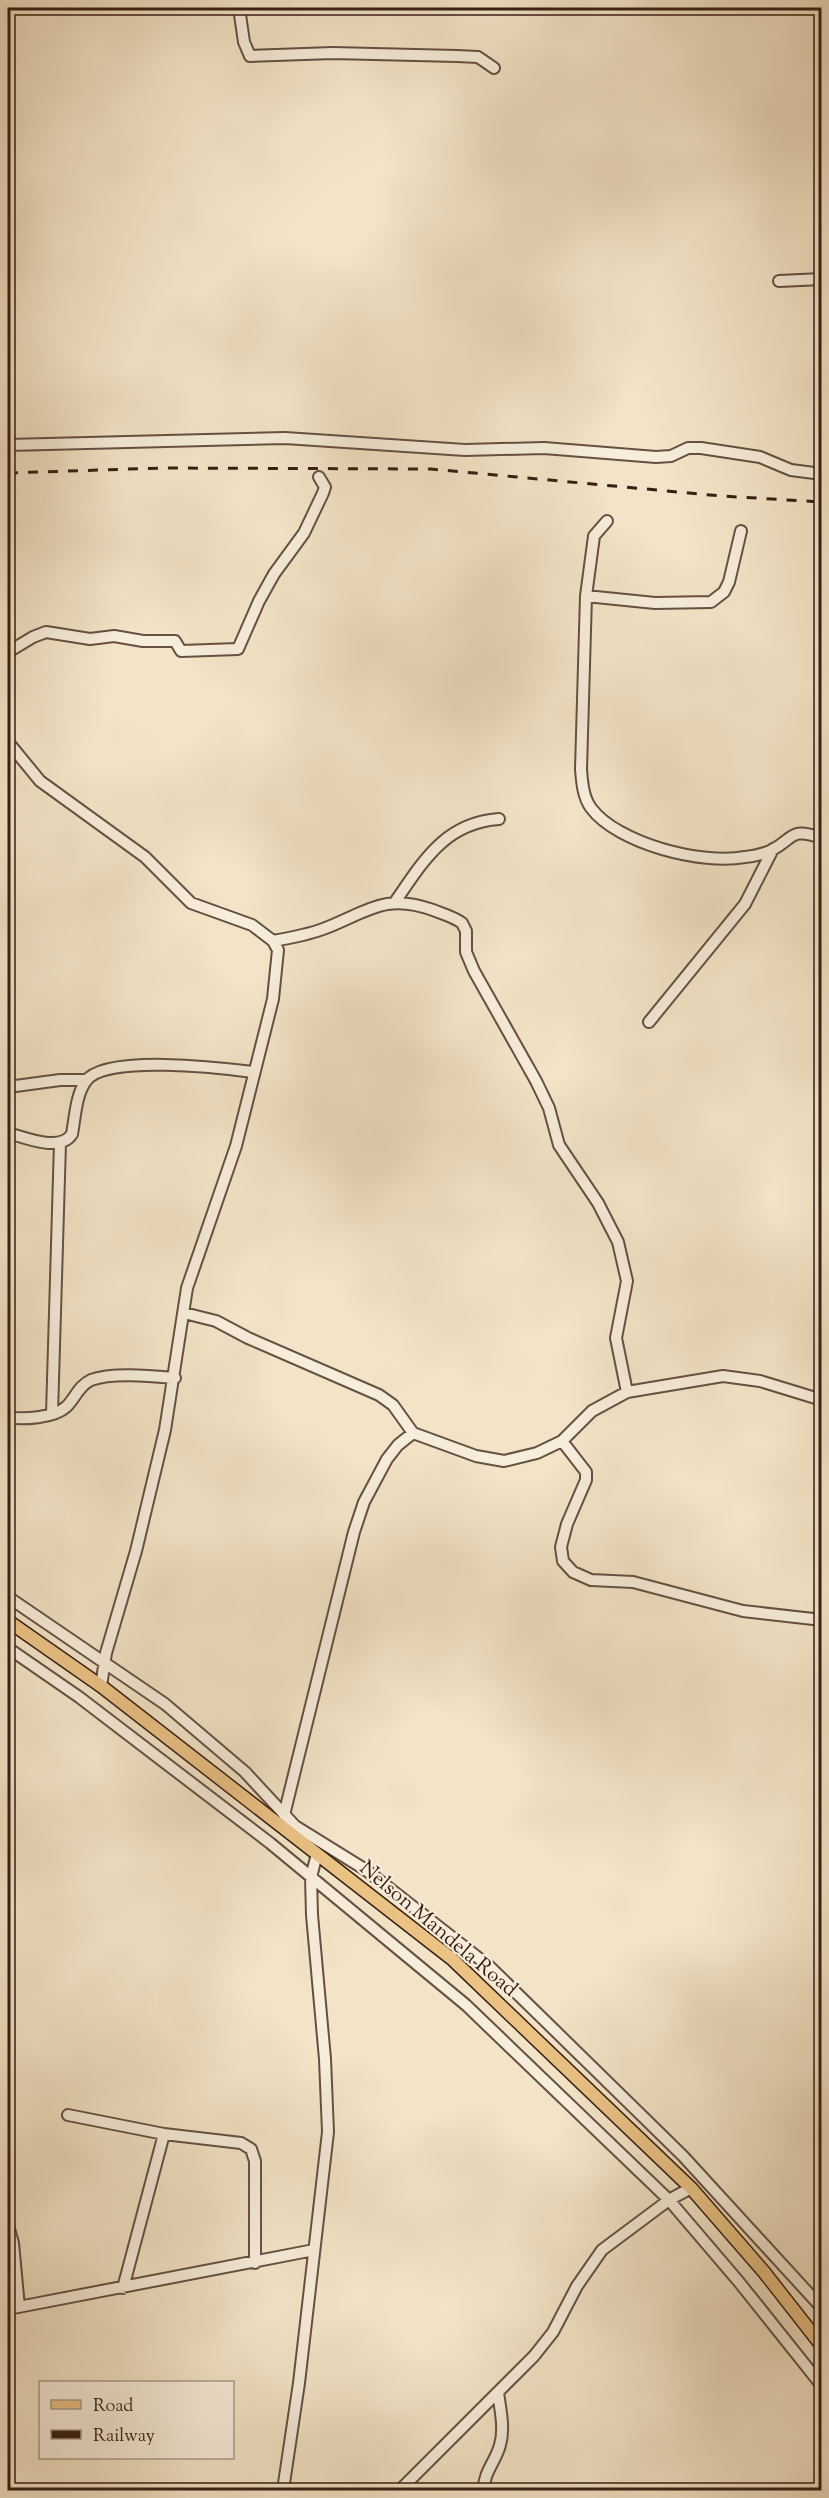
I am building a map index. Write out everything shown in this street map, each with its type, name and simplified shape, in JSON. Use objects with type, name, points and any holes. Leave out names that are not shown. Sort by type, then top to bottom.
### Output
[{"type":"main road","name":"Nelson Mandela Road","points":[[8,1621],[101,1686],[409,1924],[469,1974],[691,2188],[764,2272],[822,2346]]},
{"type":"street","points":[[239,8],[244,42],[250,56],[317,53],[478,57],[495,68]]},
{"type":"street","points":[[779,281],[822,279]]},
{"type":"street","points":[[8,445],[285,438],[465,450],[544,448],[656,457],[671,456],[691,447],[760,457],[800,472],[822,474]]},
{"type":"street","points":[[8,652],[46,632],[90,639],[114,636],[143,642],[175,641],[181,651],[238,648],[269,582],[304,533],[324,493],[325,487],[320,477]]},
{"type":"street","points":[[608,521],[594,537],[585,596],[581,769],[584,792],[590,808],[600,818],[629,836],[678,854],[734,858],[773,849],[793,835],[807,834],[822,838]]},
{"type":"street","points":[[585,596],[655,603],[711,602],[724,592],[729,582],[741,531]]},
{"type":"street","points":[[8,742],[40,781],[132,846],[191,903],[252,925],[273,941],[278,950],[276,977],[236,1146],[194,1264],[153,1485],[105,1662],[101,1686]]},
{"type":"street","points":[[395,902],[441,841],[469,824],[499,819]]},
{"type":"street","points":[[649,1022],[745,904],[773,849]]},
{"type":"street","points":[[273,941],[320,930],[370,908],[395,902],[409,902],[430,909],[458,920],[465,927],[466,952],[474,971],[532,1071],[549,1108],[559,1145],[610,1224],[627,1277],[616,1338],[627,1392]]},
{"type":"street","points":[[8,1087],[60,1080],[86,1080],[100,1071],[133,1066],[188,1064],[253,1072]]},
{"type":"street","points":[[8,1133],[41,1142],[60,1143],[72,1134],[86,1080]]},
{"type":"street","points":[[52,1414],[60,1143]]},
{"type":"street","points":[[184,1313],[216,1321],[248,1338],[371,1390],[393,1405],[413,1433],[477,1456],[504,1461],[537,1453],[562,1441],[592,1411],[627,1392],[723,1376],[760,1382],[822,1400]]},
{"type":"street","points":[[8,1417],[23,1418],[52,1414],[66,1407],[81,1387],[92,1380],[126,1377],[174,1378]]},
{"type":"street","points":[[284,1815],[354,1533],[364,1502],[387,1458],[413,1433]]},
{"type":"street","points":[[562,1441],[586,1472],[586,1480],[567,1524],[561,1547],[563,1561],[573,1572],[591,1580],[633,1582],[743,1611],[822,1620]]},
{"type":"street","points":[[8,1597],[105,1662],[192,1725],[245,1772],[284,1815],[302,1831],[366,1870],[490,1967],[683,2156],[822,2308]]},
{"type":"street","points":[[8,1648],[93,1707],[311,1877],[458,1999],[548,2082],[669,2200],[739,2282],[822,2386]]},
{"type":"street","points":[[283,2490],[299,2383],[328,2132],[311,1877],[317,1854]]},
{"type":"street","points":[[68,2115],[164,2134],[241,2143],[253,2151],[255,2263]]},
{"type":"street","points":[[123,2288],[164,2134]]},
{"type":"street","points":[[400,2490],[534,2356],[553,2332],[577,2286],[602,2250],[669,2200],[691,2188]]},
{"type":"street","points":[[8,2224],[15,2252],[13,2308],[314,2250]]},
{"type":"street","points":[[484,2490],[485,2477],[497,2453],[502,2435],[498,2392]]},
{"type":"railway","points":[[8,473],[162,468],[431,469],[721,496],[822,502]]}]
